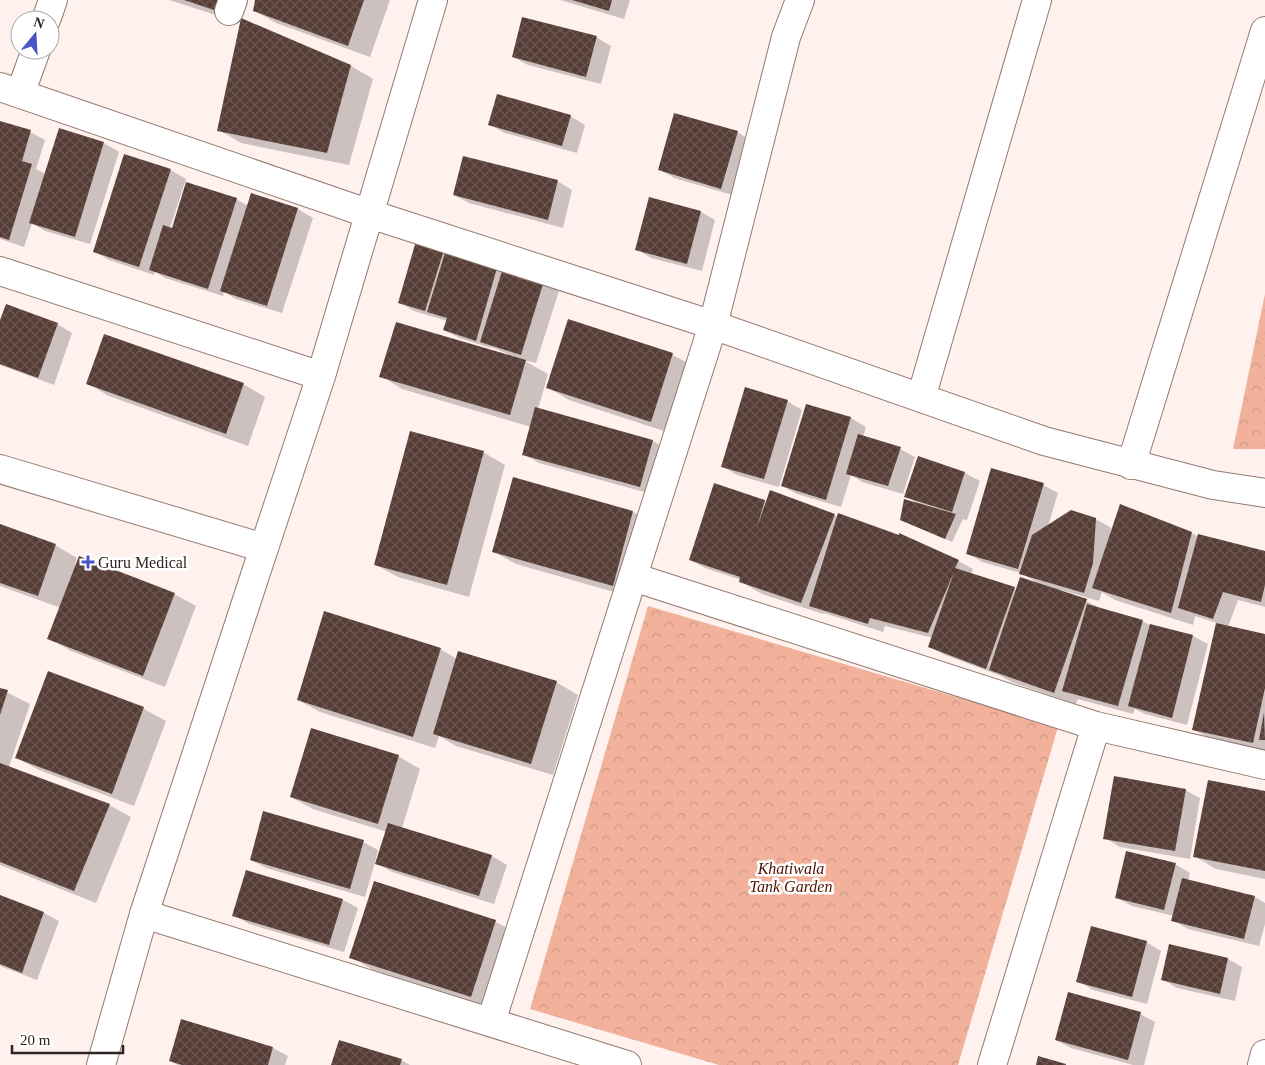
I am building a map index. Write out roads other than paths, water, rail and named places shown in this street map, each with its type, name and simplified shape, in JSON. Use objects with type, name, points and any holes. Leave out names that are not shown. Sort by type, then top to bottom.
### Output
[{"type":"street","points":[[102,1065],[144,914],[321,376],[434,0]]},
{"type":"street","points":[[491,1022],[713,326],[786,37],[800,0]]},
{"type":"street","points":[[921,398],[1037,0]]},
{"type":"street","points":[[1131,464],[1265,31]]},
{"type":"street","points":[[30,60],[10,91],[370,214],[713,326],[1044,441],[1213,485],[1265,493]]},
{"type":"street","points":[[0,271],[321,376]]},
{"type":"street","points":[[0,469],[264,548]]},
{"type":"street","points":[[633,577],[1096,726],[1265,765]]},
{"type":"street","points":[[992,1065],[1096,726]]},
{"type":"street","points":[[144,914],[627,1065]]},
{"type":"street","points":[[1262,1065],[1265,1054]]},
{"type":"place","name":"Guru Medical","points":[[88,562]]},
{"type":"park label","name":"Khatiwala Tank Garden","points":[[791,877]]}]
